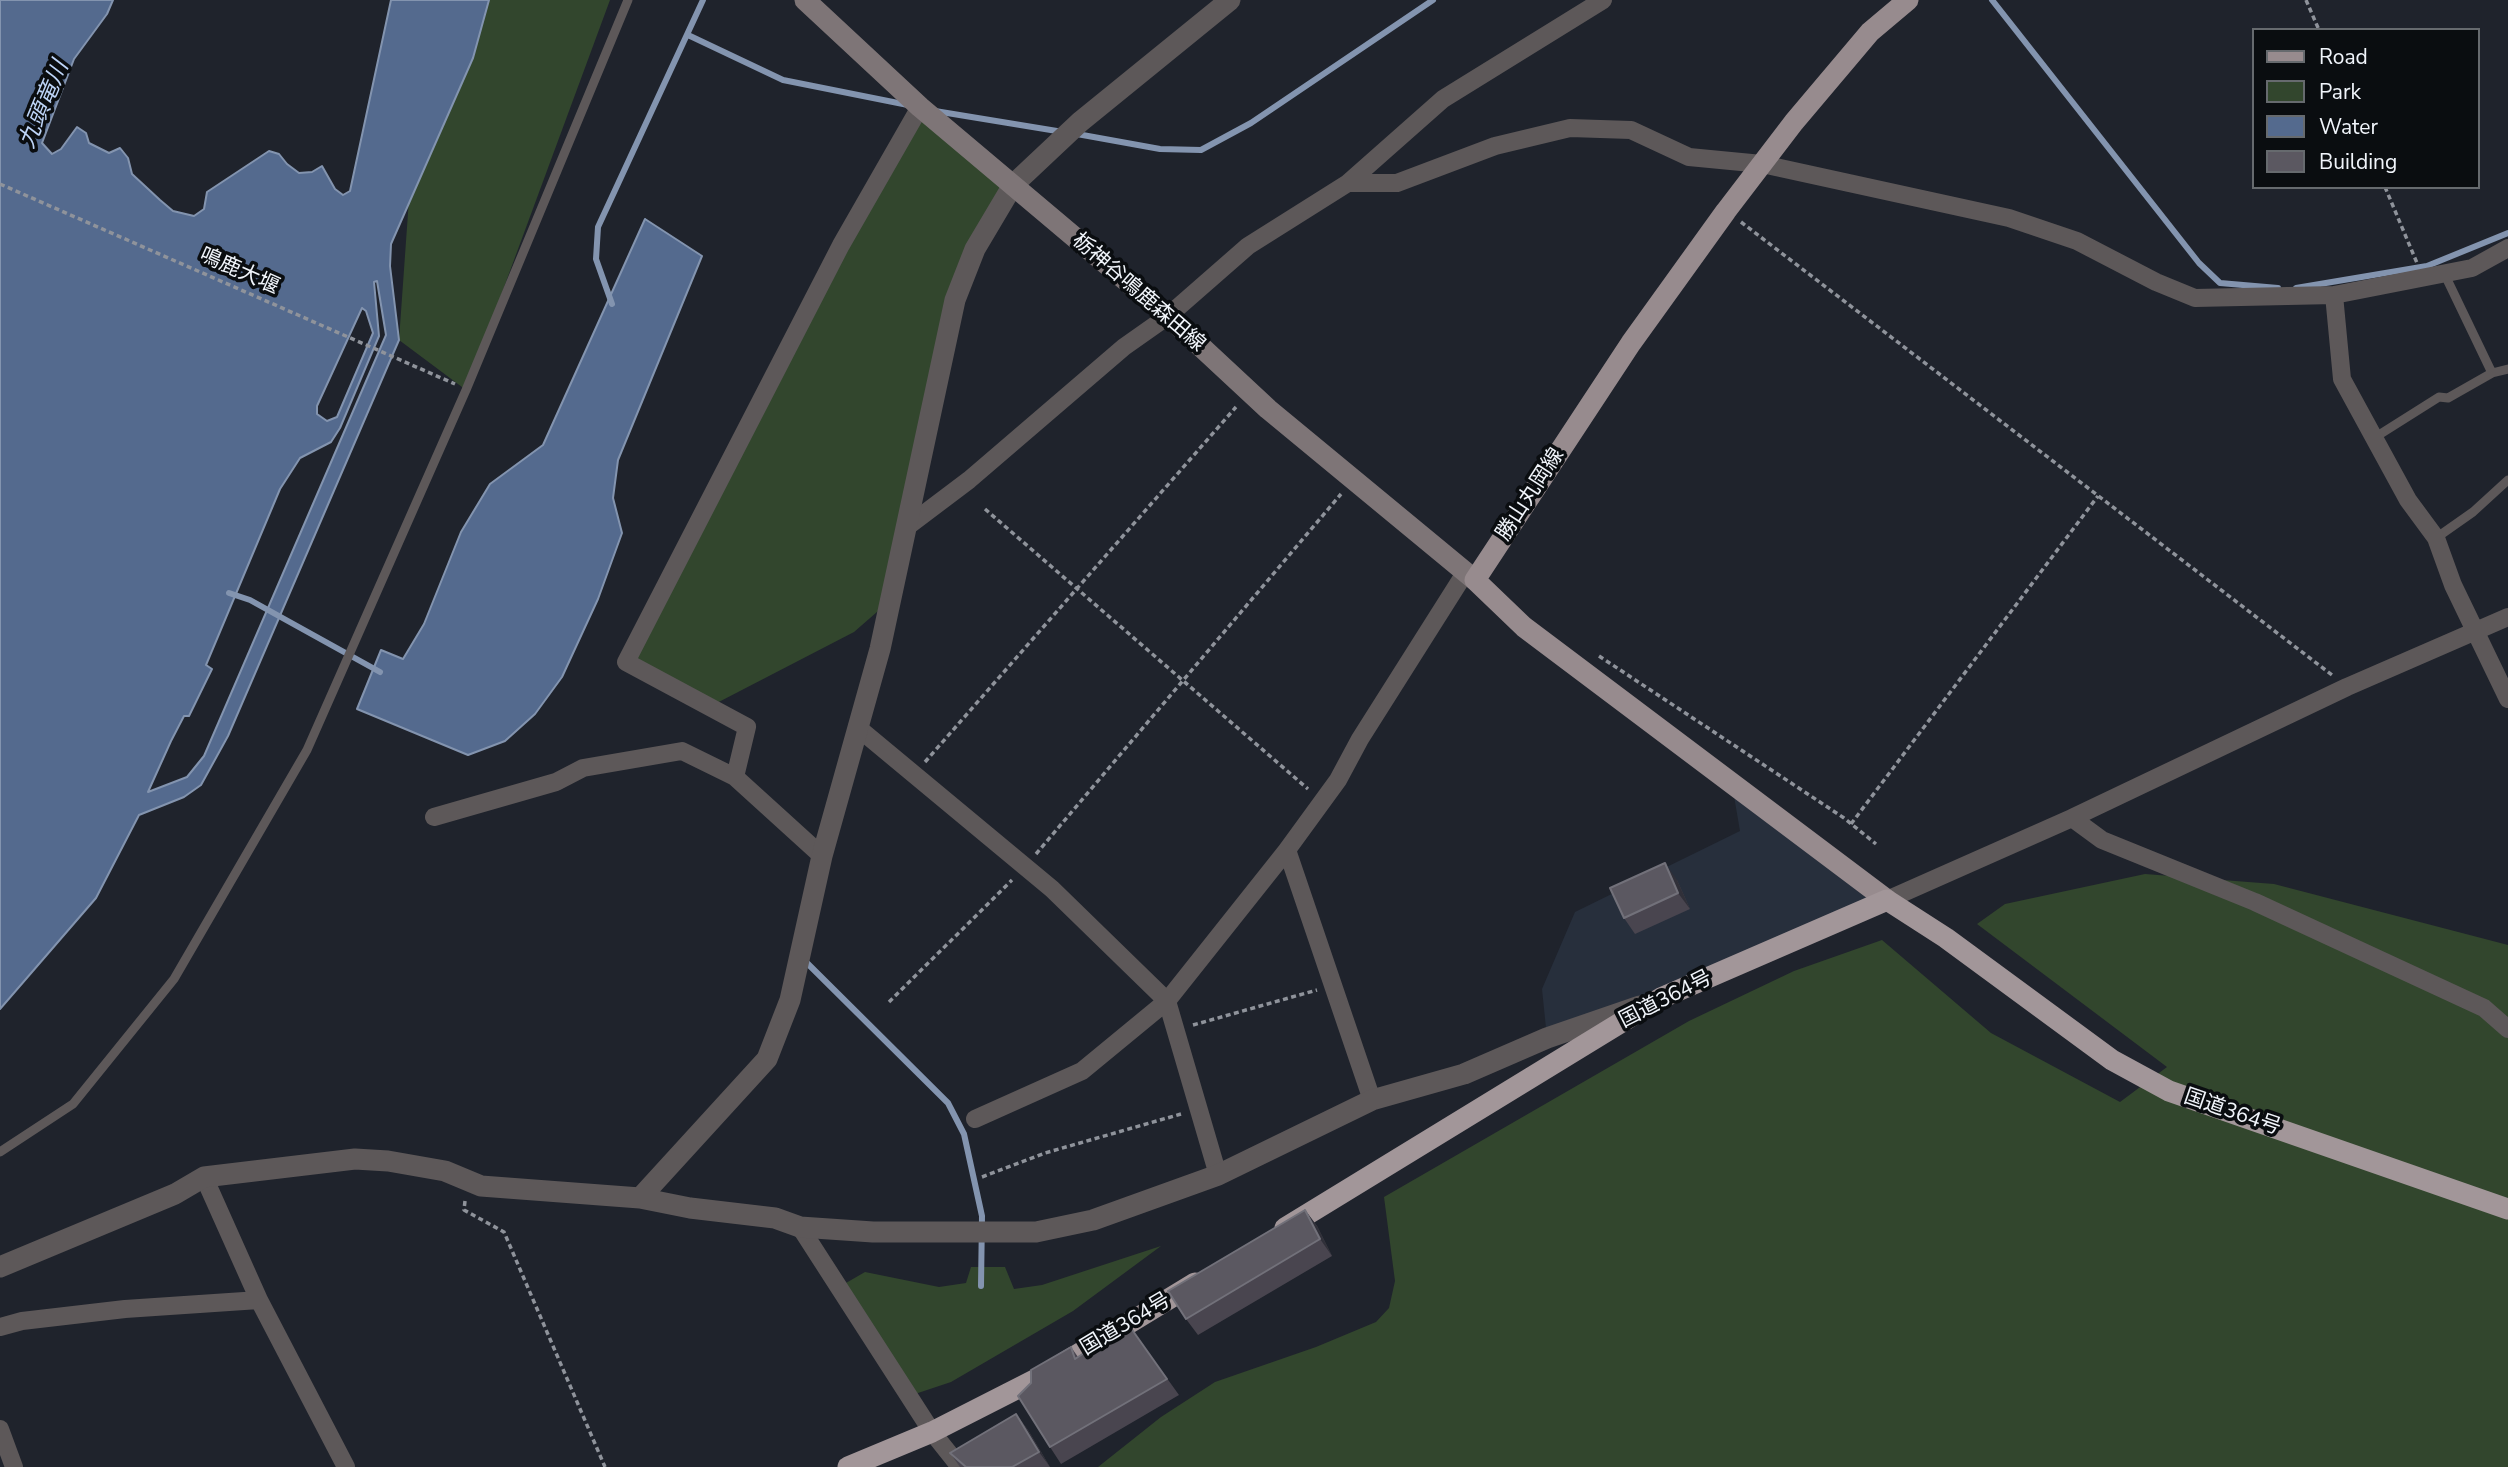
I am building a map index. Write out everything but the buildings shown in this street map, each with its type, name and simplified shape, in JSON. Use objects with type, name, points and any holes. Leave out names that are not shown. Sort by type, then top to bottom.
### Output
[{"type":"highway","name":"国道364号","points":[[1269,1237],[1661,998],[1887,900],[1946,938],[2112,1060],[2169,1091],[2508,1209]]},
{"type":"highway","name":"国道364号","points":[[848,1467],[932,1432],[1044,1375],[1210,1274]]},
{"type":"main road","name":"栃神谷鳴鹿森田線","points":[[805,0],[920,107],[1168,316],[1249,393],[1470,576]]},
{"type":"main road","name":"勝山丸岡線","points":[[1470,576],[1726,211],[1870,32],[1908,0]]},
{"type":"main road","points":[[1470,576],[1524,627],[1887,900]]},
{"type":"street","points":[[640,1198],[767,1059],[790,1000],[822,856],[880,649],[955,300],[975,249],[1013,185],[1080,122],[1230,0]]},
{"type":"street","points":[[908,526],[969,480],[1124,347],[1168,316],[1248,246],[1348,183],[1443,99],[1602,0]]},
{"type":"street","points":[[735,777],[747,727],[626,663],[841,244],[920,107]]},
{"type":"street","points":[[1348,183],[1397,183],[1495,146],[1570,128],[1631,130],[1689,157],[1762,164],[2009,218],[2077,241],[2156,282],[2195,298],[2334,295],[2472,268],[2508,248]]},
{"type":"street","points":[[2334,295],[2342,379],[2408,500],[2436,538],[2474,632],[2508,699]]},
{"type":"street","points":[[975,1119],[1083,1071],[1167,1001],[1323,802],[1470,576]]},
{"type":"street","points":[[1887,900],[2072,818],[2347,687],[2508,617]]},
{"type":"street","points":[[857,727],[1026,866],[1167,1001],[1218,1175]]},
{"type":"street","points":[[434,817],[556,782],[583,768],[682,751],[735,777],[822,856]]},
{"type":"street","points":[[2072,818],[2102,840],[2255,902],[2484,1008],[2508,1029]]},
{"type":"street","points":[[1287,850],[1372,1100]]},
{"type":"street","points":[[0,1266],[175,1194],[204,1177],[355,1159],[388,1161],[445,1171],[481,1186],[640,1198],[690,1208],[775,1218],[800,1227],[873,1232],[1036,1232],[1093,1220],[1218,1175],[1372,1100],[1464,1074],[1547,1038],[1661,998]]},
{"type":"street","points":[[204,1177],[259,1300],[346,1467]]},
{"type":"street","points":[[800,1227],[932,1432],[960,1467]]},
{"type":"street","points":[[0,1327],[22,1321],[125,1309],[259,1300]]},
{"type":"street","points":[[0,1429],[14,1467]]},
{"type":"lane","points":[[0,1152],[73,1104],[174,979],[307,750],[466,390],[628,0]]},
{"type":"lane","points":[[2444,273],[2492,373]]},
{"type":"lane","points":[[2374,438],[2439,397],[2448,398],[2492,373],[2508,369]]},
{"type":"lane","points":[[2436,538],[2473,512],[2508,480]]},
{"type":"path","points":[[2306,0],[2318,28]]},
{"type":"path","name":"鳴鹿大堰","points":[[0,184],[466,390]]},
{"type":"path","points":[[2386,189],[2423,277]]},
{"type":"path","points":[[1726,211],[2347,687]]},
{"type":"path","points":[[915,773],[1249,393]]},
{"type":"path","points":[[889,1002],[1026,866],[1353,480]]},
{"type":"path","points":[[1851,824],[2098,496]]},
{"type":"path","points":[[985,509],[1323,802]]},
{"type":"path","points":[[1594,652],[1851,824],[1875,844]]},
{"type":"path","points":[[1175,1031],[1333,985]]},
{"type":"path","points":[[982,1177],[1045,1153],[1197,1110]]},
{"type":"path","points":[[467,1181],[464,1210],[504,1232],[605,1467]]},
{"type":"shaded area","points":[[1734,796],[1887,900],[1547,1038],[1542,989],[1575,912],[1740,831]]},
{"type":"green space","points":[[460,0],[610,0],[466,390],[399,340],[409,199]]},
{"type":"green space","points":[[920,107],[1013,185],[975,249],[885,605],[854,632],[711,706],[626,662]]},
{"type":"green space","points":[[2145,874],[2274,884],[2508,945],[2508,1467],[1098,1467],[1161,1417],[1215,1382],[1316,1347],[1376,1322],[1389,1308],[1395,1281],[1384,1197],[1689,1021],[1794,971],[1882,940],[1991,1033],[2120,1102],[2167,1067],[1977,924],[2005,904]]},
{"type":"green space","points":[[1161,1246],[1073,1311],[951,1382],[909,1396],[839,1287],[865,1272],[939,1287],[966,1283],[971,1267],[1005,1267],[1014,1289],[1042,1285]]},
{"type":"water","name":"九頭竜川","points":[[0,0],[113,0],[107,14],[74,59],[42,143],[52,154],[61,149],[77,127],[86,133],[89,143],[109,153],[120,148],[128,158],[132,174],[160,200],[173,211],[194,216],[204,209],[207,192],[269,151],[279,154],[299,173],[312,172],[322,166],[335,189],[343,195],[350,191],[391,0],[489,0],[473,58],[391,244],[390,266],[399,340],[228,736],[201,785],[184,797],[139,815],[96,898],[0,1009]],"holes":[[[377,281],[386,335],[204,756],[187,777],[148,792],[184,716],[189,716],[212,669],[206,665],[280,489],[300,458],[331,442],[340,428],[379,336],[374,282]],[[362,308],[366,311],[373,333],[337,417],[327,421],[317,414],[317,406]]]},
{"type":"water","points":[[645,219],[702,256],[618,460],[613,498],[622,533],[598,599],[562,677],[535,714],[505,741],[468,755],[357,709],[381,650],[403,659],[424,624],[461,532],[490,484],[543,445]]},
{"type":"waterway","points":[[612,304],[596,259],[598,227],[703,0]]},
{"type":"waterway","points":[[1077,134],[1160,149],[1201,150],[1251,123],[1433,0]]},
{"type":"waterway","points":[[1992,0],[2199,263],[2220,283],[2278,288]]},
{"type":"waterway","points":[[688,35],[783,80],[908,105]]},
{"type":"waterway","points":[[935,111],[1063,132]]},
{"type":"waterway","points":[[2296,288],[2427,266],[2508,233]]},
{"type":"waterway","points":[[229,593],[250,600],[380,672]]},
{"type":"waterway","points":[[805,961],[948,1103],[964,1134],[982,1216],[981,1286]]}]
